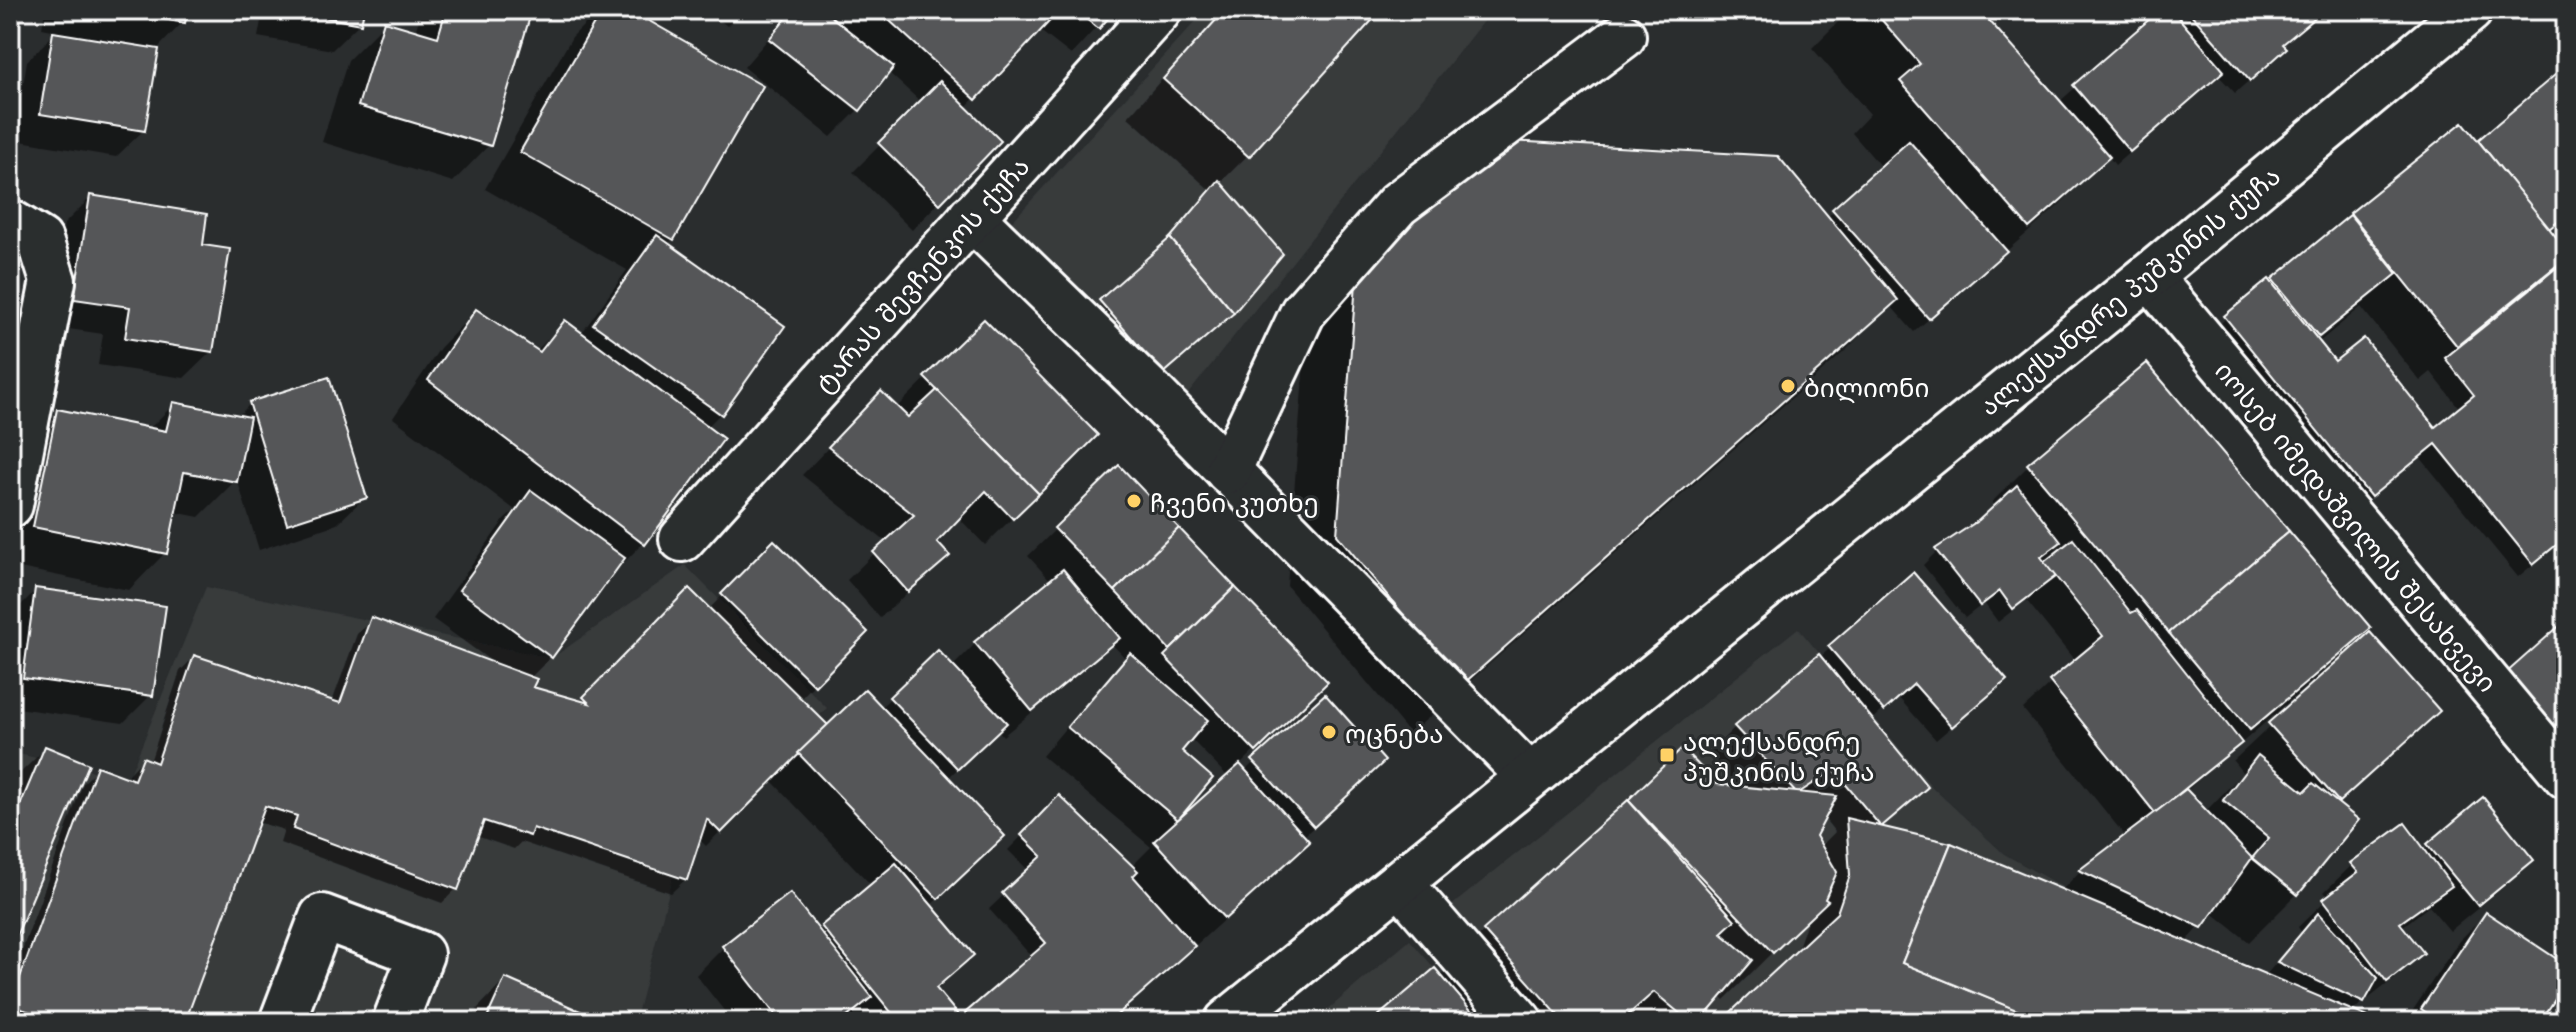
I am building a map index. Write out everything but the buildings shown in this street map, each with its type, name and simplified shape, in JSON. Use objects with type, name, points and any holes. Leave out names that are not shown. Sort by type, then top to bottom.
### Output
[{"type":"street","name":"ტარას შევჩენკოს ქუჩა","points":[[682,539],[1159,10]]},
{"type":"street","name":"ალექსანდრე პუშკინის ქუჩა","points":[[1227,1022],[2149,276],[2470,10]]},
{"type":"street","points":[[1228,471],[1303,312],[1398,204],[1623,36]]},
{"type":"street","points":[[971,217],[1228,471],[1529,776]]},
{"type":"street","points":[[10,222],[40,240],[53,281],[10,505]]},
{"type":"street","name":"იოსებ იმედაშვილის შესახვევი","points":[[2149,276],[2566,776]]},
{"type":"street","points":[[1400,883],[1520,1022]]},
{"type":"street","points":[[282,1022],[322,917],[421,954],[395,1022]]},
{"type":"shaded area","points":[[1206,10],[1492,10],[1181,403],[1007,227]]},
{"type":"shaded area","points":[[685,565],[827,708],[678,857],[635,1022],[10,1022],[10,951],[17,928],[10,925],[10,752],[128,779],[206,587],[552,658]]},
{"type":"shaded area","points":[[1798,628],[1934,789],[2004,854],[2301,1022],[1539,1022],[1441,914]]},
{"type":"shaded area","points":[[1410,940],[1481,1022],[1313,1022]]},
{"type":"place","name":"ბილიონი","points":[[1788,386]]},
{"type":"place","name":"ჩვენი კუთხე","points":[[1134,501]]},
{"type":"place","name":"ოცნება","points":[[1329,732]]},
{"type":"place","name":"ალექსანდრე პუშკინის ქუჩა","points":[[1667,755]]}]
